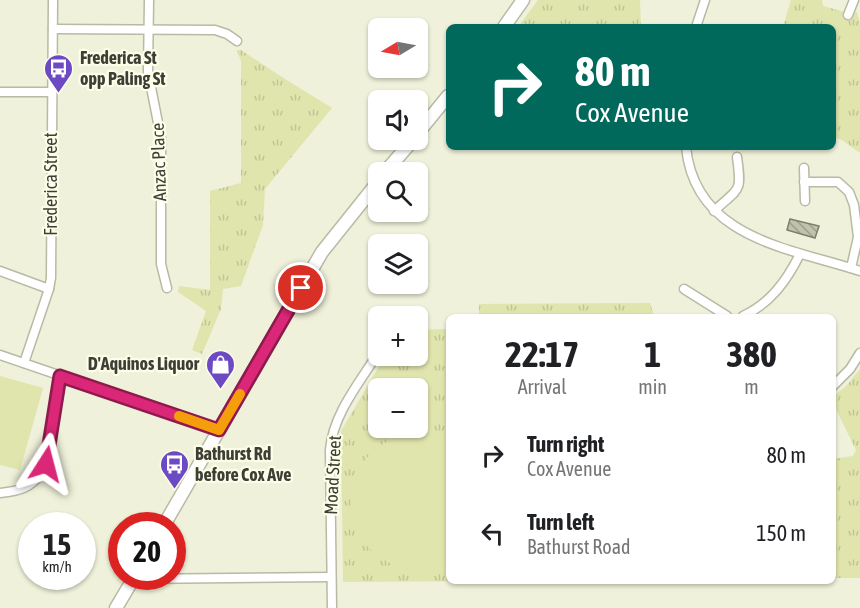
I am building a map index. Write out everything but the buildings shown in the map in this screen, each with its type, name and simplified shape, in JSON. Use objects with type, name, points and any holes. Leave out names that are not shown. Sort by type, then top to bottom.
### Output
[{"type":"highway","points":[[506,24],[523,0]]},
{"type":"highway","points":[[428,121],[446,98]]},
{"type":"highway","points":[[394,162],[405,150]]},
{"type":"highway","points":[[172,512],[322,252],[368,194]]},
{"type":"highway","points":[[116,608],[126,590]]},
{"type":"street","name":"Frederica Street","points":[[24,363],[49,289],[53,0]]},
{"type":"street","name":"Anzac Place","points":[[149,0],[148,72],[161,138],[161,264],[167,288]]},
{"type":"street","points":[[697,24],[705,0]]},
{"type":"street","points":[[848,15],[854,0]]},
{"type":"street","points":[[53,29],[215,30],[227,33],[237,41]]},
{"type":"street","points":[[0,92],[52,92]]},
{"type":"street","points":[[687,150],[693,176],[703,196],[725,221],[748,235],[800,254],[856,270],[858,237],[854,205],[849,192],[838,182],[804,182]]},
{"type":"street","points":[[714,211],[738,189],[740,183],[737,157]]},
{"type":"street","points":[[804,168],[805,201]]},
{"type":"street","points":[[746,314],[762,305],[777,291],[788,277],[800,254]]},
{"type":"street","points":[[0,272],[49,289]]},
{"type":"street","points":[[684,289],[724,314]]},
{"type":"street","points":[[836,383],[850,369],[860,353]]},
{"type":"street","points":[[0,355],[219,430]]},
{"type":"street","name":"Moad Street","points":[[332,608],[330,450],[333,433],[346,405],[370,366]]},
{"type":"street","points":[[0,493],[22,490],[33,484],[43,472],[60,376]]},
{"type":"street","points":[[186,577],[332,577]]},
{"type":"green space","points":[[538,0],[640,0],[641,24],[520,24]]},
{"type":"green space","points":[[791,0],[822,0],[823,6],[845,12],[857,12],[860,23],[860,153],[836,138],[836,24],[784,23]]},
{"type":"green space","points":[[237,50],[241,50],[332,108],[265,189],[263,225],[241,286],[223,289],[221,309],[202,354],[192,350],[206,311],[178,292],[179,286],[210,290],[210,191],[241,183],[241,61]]},
{"type":"green space","points":[[650,303],[653,314],[479,314],[479,304]]},
{"type":"green space","points":[[446,329],[446,581],[343,582],[341,431],[368,385],[368,438],[428,438],[428,378],[372,378],[379,366],[428,366],[428,330]]},
{"type":"green space","points":[[860,369],[860,578],[836,578],[836,459],[853,456],[856,450],[836,409],[836,394]]},
{"type":"green space","points":[[0,376],[43,388],[20,470],[0,465]]},
{"type":"green space","points":[[428,436],[442,438],[446,441],[446,562],[423,570],[395,565],[377,555],[363,541],[355,524],[351,506],[352,488],[358,470],[369,455],[389,440],[428,438]]},
{"type":"slow traffic","points":[[179,416],[219,430],[240,394]]},
{"type":"place","name":"Frederica St opp Paling St","points":[[59,94]]},
{"type":"place","name":"D'Aquinos Liquor","points":[[220,390]]},
{"type":"place","name":"Bathurst Rd before Cox Ave","points":[[174,490]]},
{"type":"route","points":[[46,464],[60,376],[219,430],[301,288]]}]
